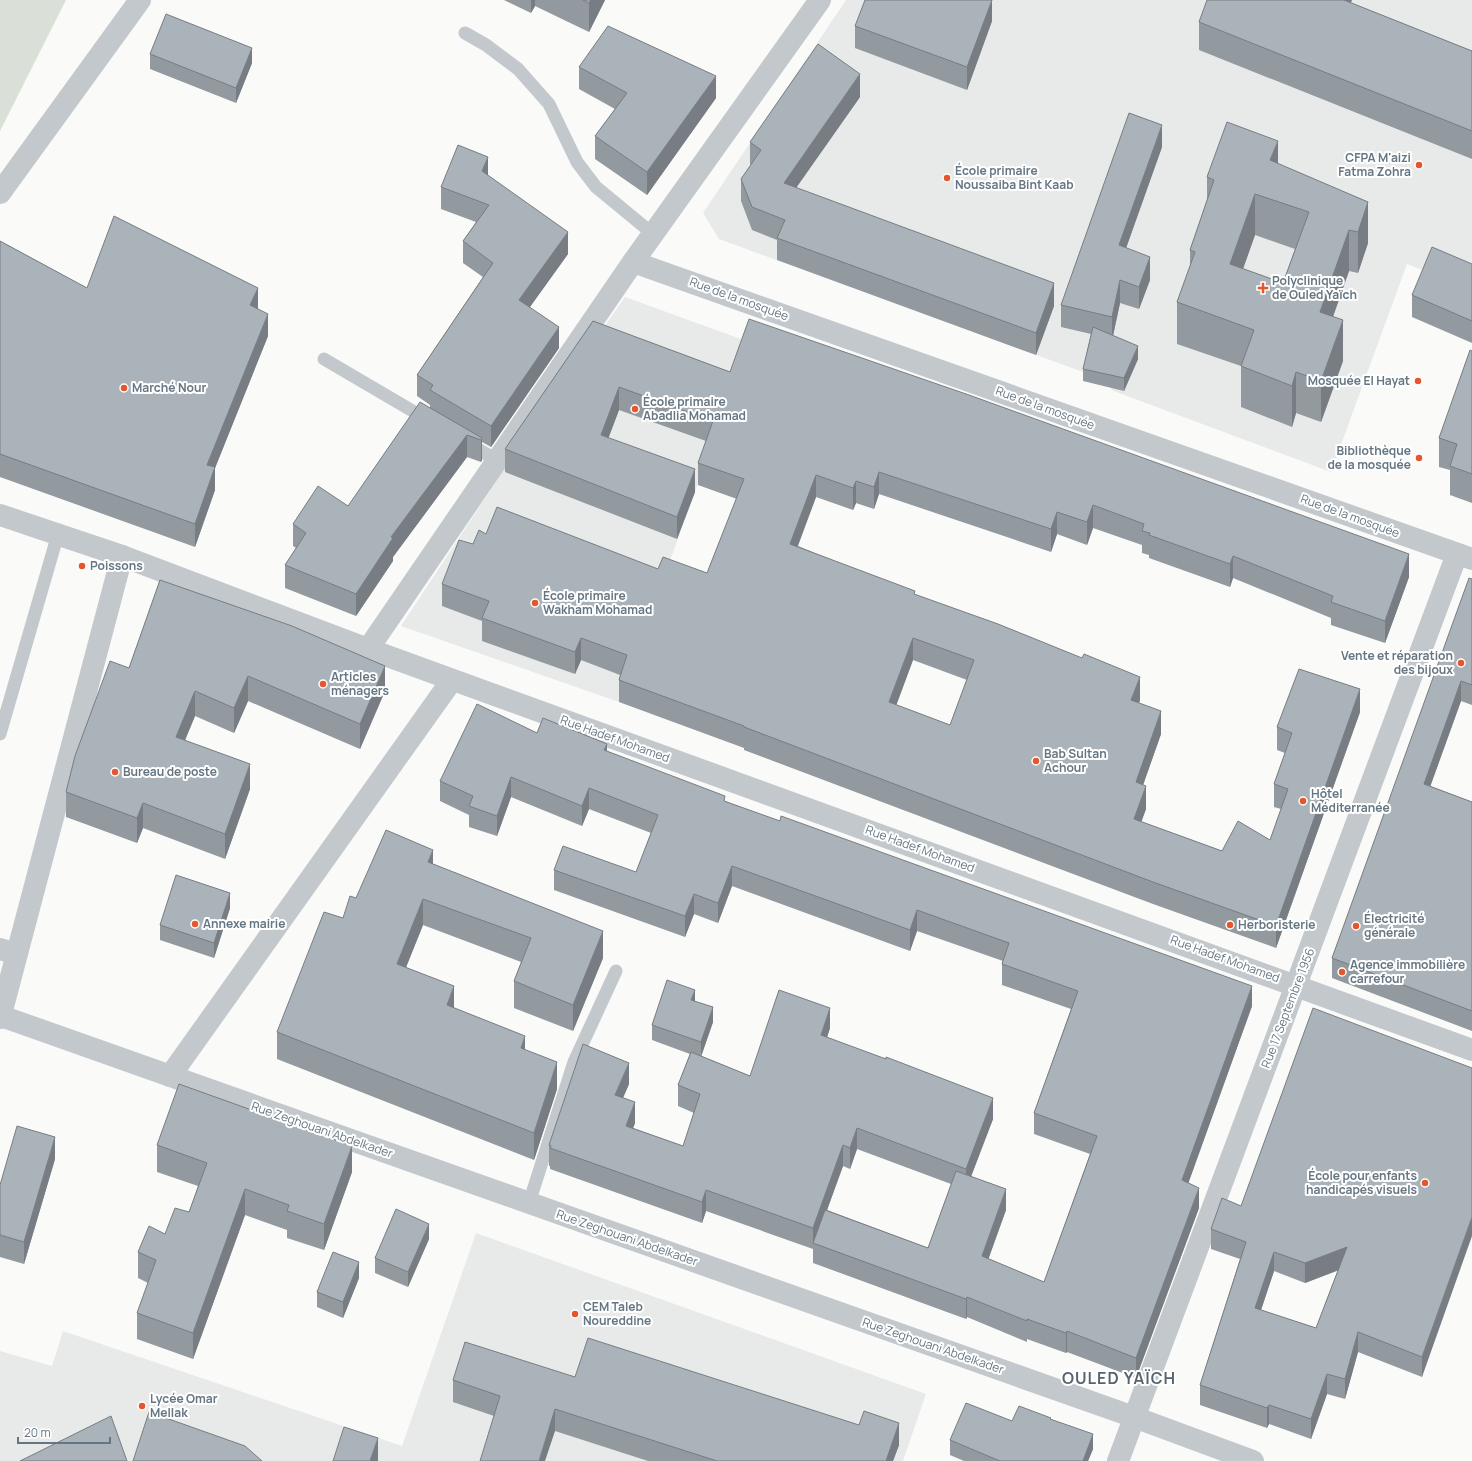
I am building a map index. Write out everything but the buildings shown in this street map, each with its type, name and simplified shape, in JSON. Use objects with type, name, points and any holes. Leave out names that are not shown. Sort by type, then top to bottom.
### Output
[{"type":"street","points":[[0,193],[140,0]]},
{"type":"street","points":[[368,649],[633,262],[820,0]]},
{"type":"street","name":"Rue de la mosquée","points":[[633,262],[1465,557]]},
{"type":"street","name":"Rue Hadef Mohamed","points":[[0,515],[122,556],[452,680],[1472,1050]]},
{"type":"street","points":[[0,1017],[8,951],[122,556]]},
{"type":"street","name":"Rue 17 Septembre 1956","points":[[1118,1461],[1296,985],[1465,557]]},
{"type":"street","points":[[170,1076],[452,680]]},
{"type":"street","name":"Rue Zeghouani Abdelkader","points":[[0,1017],[1134,1417],[1253,1461]]},
{"type":"lane","points":[[465,33],[518,69],[549,104],[577,162],[596,187],[653,234]]},
{"type":"lane","points":[[324,358],[437,425]]},
{"type":"lane","points":[[457,437],[497,460]]},
{"type":"lane","points":[[0,734],[58,534]]},
{"type":"lane","points":[[529,1203],[574,1062],[616,970]]},
{"type":"shaded area","points":[[0,0],[66,0],[0,131]]},
{"type":"shaded area","points":[[846,0],[1472,0],[1472,289],[1407,264],[1331,472],[1111,390],[1113,383],[719,239],[703,213]]},
{"type":"shaded area","points":[[625,297],[749,342],[619,702],[401,626],[503,471]]},
{"type":"shaded area","name":"CEM Taleb Noureddine","points":[[476,1233],[926,1394],[903,1461],[0,1461],[0,1351],[52,1366],[63,1331],[402,1446]]},
{"type":"place","name":"CFPA M'aizi Fatma Zohra","points":[[1419,165]]},
{"type":"place","name":"École primaire Noussaiba Bint Kaab","points":[[947,178]]},
{"type":"place","name":"Polyclinique de Ouled Yaïch","points":[[1263,288]]},
{"type":"place","name":"Mosquée El Hayat","points":[[1418,381]]},
{"type":"place","name":"Marché Nour","points":[[124,388]]},
{"type":"place","name":"École primaire Abadlia Mohamad","points":[[635,409]]},
{"type":"place","name":"Bibliothèque de la mosquée","points":[[1419,458]]},
{"type":"place","name":"Poissons","points":[[82,566]]},
{"type":"place","name":"École primaire Wakham Mohamad","points":[[535,603]]},
{"type":"place","name":"Vente et réparation des bijoux","points":[[1461,663]]},
{"type":"place","name":"Articles ménagers","points":[[323,684]]},
{"type":"place","name":"Bab Sultan Achour","points":[[1036,761]]},
{"type":"place","name":"Bureau de poste","points":[[115,772]]},
{"type":"place","name":"Hôtel Méditerranée","points":[[1303,801]]},
{"type":"place","name":"Annexe mairie","points":[[195,924]]},
{"type":"place","name":"Herboristerie","points":[[1230,925]]},
{"type":"place","name":"Électricité générale","points":[[1356,926]]},
{"type":"place","name":"Agence immobilière carrefour","points":[[1342,972]]},
{"type":"place","name":"École pour enfants handicapés visuels","points":[[1425,1183]]},
{"type":"place","name":"CEM Taleb Noureddine","points":[[575,1314]]},
{"type":"place","name":"Lycée Omar Mellak","points":[[142,1406]]},
{"type":"district","name":"OULED YAÏCH","points":[[1119,1378]]}]
